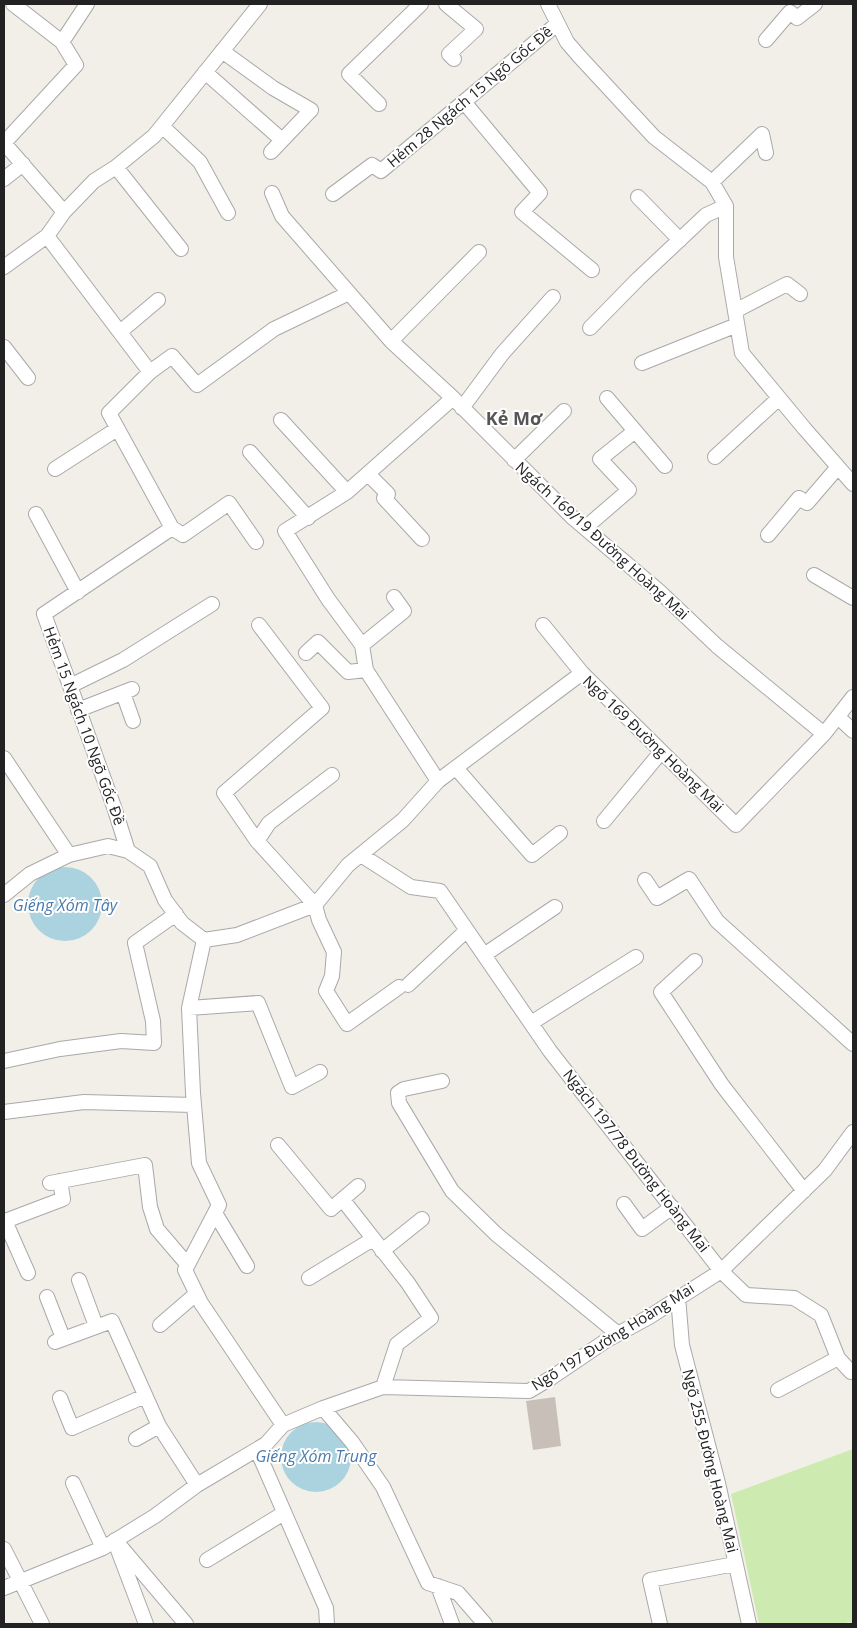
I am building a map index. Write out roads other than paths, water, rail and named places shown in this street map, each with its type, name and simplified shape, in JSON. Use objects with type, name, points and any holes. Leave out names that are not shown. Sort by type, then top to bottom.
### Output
[{"type":"lane","points":[[13,4],[62,42],[76,65],[4,143],[64,212]]},
{"type":"lane","points":[[62,42],[87,4]]},
{"type":"lane","points":[[4,267],[47,236],[64,212],[94,181],[116,167],[154,136],[260,4]]},
{"type":"lane","points":[[379,104],[349,74],[420,4]]},
{"type":"lane","points":[[446,4],[476,30],[449,54],[454,59]]},
{"type":"lane","points":[[548,4],[567,42],[654,137],[712,182],[726,206],[726,257],[742,353],[853,484]]},
{"type":"lane","points":[[766,40],[790,12],[798,18],[815,4]]},
{"type":"lane","name":"Hẻm 28 Ngách 15 Ngõ Gốc Đề","points":[[333,194],[372,165],[382,171],[557,24]]},
{"type":"lane","points":[[222,51],[273,88],[311,110],[271,152]]},
{"type":"lane","points":[[205,72],[282,140]]},
{"type":"lane","points":[[464,102],[540,193],[522,212],[592,270]]},
{"type":"lane","points":[[162,126],[200,162],[228,213]]},
{"type":"lane","points":[[712,182],[762,134],[766,153]]},
{"type":"lane","points":[[4,179],[23,164]]},
{"type":"lane","points":[[116,167],[181,249]]},
{"type":"lane","name":"Ngách 169/19 Đường Hoàng Mai","points":[[272,193],[282,216],[391,341],[458,403],[584,528],[659,591],[716,646],[824,734]]},
{"type":"lane","points":[[638,197],[680,240]]},
{"type":"lane","points":[[590,328],[706,214],[726,206]]},
{"type":"lane","points":[[47,236],[150,372]]},
{"type":"lane","points":[[391,341],[479,252]]},
{"type":"lane","points":[[735,311],[787,284],[800,294]]},
{"type":"lane","points":[[256,542],[229,503],[183,535],[172,528],[109,413],[150,372],[172,356],[197,385],[274,329],[350,293]]},
{"type":"lane","points":[[438,781],[366,670],[362,645],[328,599],[285,531],[347,492],[458,403],[553,297]]},
{"type":"lane","points":[[120,332],[158,300]]},
{"type":"lane","points":[[642,363],[737,325]]},
{"type":"lane","points":[[4,347],[28,378]]},
{"type":"lane","points":[[607,398],[665,466]]},
{"type":"lane","points":[[715,457],[779,398]]},
{"type":"lane","points":[[514,460],[564,411]]},
{"type":"lane","points":[[281,420],[347,492]]},
{"type":"lane","points":[[56,469],[117,429]]},
{"type":"lane","points":[[584,528],[629,490],[600,459],[635,431]]},
{"type":"lane","points":[[250,452],[308,518]]},
{"type":"lane","points":[[768,535],[799,498],[807,503],[838,467]]},
{"type":"lane","points":[[368,474],[388,494],[384,498],[422,539]]},
{"type":"lane","points":[[36,514],[78,592]]},
{"type":"lane","name":"Hẻm 15 Ngách 10 Ngõ Gốc Đề","points":[[128,851],[44,614],[172,528]]},
{"type":"lane","points":[[814,575],[853,598]]},
{"type":"lane","points":[[362,645],[404,611],[394,597]]},
{"type":"lane","points":[[70,686],[123,660],[212,604]]},
{"type":"lane","points":[[259,625],[322,708],[224,793],[257,840],[315,905],[319,920],[334,952],[332,976],[326,991],[347,1024],[404,986],[467,930]]},
{"type":"lane","points":[[543,625],[582,673]]},
{"type":"lane","points":[[306,653],[318,642],[348,672],[366,670]]},
{"type":"lane","name":"Ngõ 169 Đường Hoàng Mai","points":[[204,940],[237,935],[315,905],[348,865],[403,820],[438,781],[582,673],[736,825],[824,734],[853,698]]},
{"type":"lane","points":[[78,710],[128,691],[133,721]]},
{"type":"lane","points":[[838,717],[853,731]]},
{"type":"lane","points":[[604,820],[662,752]]},
{"type":"lane","points":[[4,758],[69,855]]},
{"type":"lane","points":[[456,768],[532,855],[560,833]]},
{"type":"lane","points":[[257,840],[269,823],[332,775]]},
{"type":"lane","points":[[4,895],[30,874],[69,855],[108,846],[128,851],[150,866],[165,900],[182,924],[204,940],[189,1008],[194,1104],[199,1163],[219,1205],[185,1270],[201,1303],[283,1425]]},
{"type":"lane","name":"Ngách 197/78 Đường Hoàng Mai","points":[[361,855],[411,888],[440,892],[550,1051],[721,1271],[746,1295],[794,1298],[821,1315],[838,1358]]},
{"type":"lane","points":[[645,880],[657,898],[690,879],[717,921],[853,1044]]},
{"type":"lane","points":[[484,955],[555,907]]},
{"type":"lane","points":[[4,1061],[60,1049],[121,1041],[154,1043],[153,1021],[135,943],[176,914]]},
{"type":"lane","points":[[531,1023],[636,957]]},
{"type":"lane","points":[[695,961],[661,992],[722,1085],[804,1191]]},
{"type":"lane","points":[[189,1008],[258,1003],[292,1087],[320,1072]]},
{"type":"lane","points":[[442,1081],[404,1089],[398,1093],[399,1103],[452,1192],[496,1234],[618,1334]]},
{"type":"lane","points":[[4,1112],[84,1102],[194,1104]]},
{"type":"lane","name":"Ngõ 197 Đường Hoàng Mai","points":[[4,1588],[109,1544],[155,1516],[197,1486],[266,1444],[283,1425],[323,1408],[383,1387],[529,1391],[721,1271],[825,1170],[853,1132]]},
{"type":"lane","points":[[278,1145],[331,1209],[358,1186]]},
{"type":"lane","points":[[28,1273],[5,1221],[64,1198],[55,1182],[145,1165],[150,1207],[157,1229],[188,1264]]},
{"type":"lane","points":[[343,1200],[408,1283],[431,1318],[397,1344],[383,1387]]},
{"type":"lane","points":[[624,1204],[642,1230],[672,1207]]},
{"type":"lane","points":[[215,1213],[247,1266]]},
{"type":"lane","points":[[382,1251],[422,1219]]},
{"type":"lane","points":[[309,1278],[373,1239]]},
{"type":"lane","points":[[79,1280],[96,1326]]},
{"type":"lane","points":[[160,1325],[196,1294]]},
{"type":"lane","points":[[47,1297],[59,1340],[112,1321],[160,1426],[197,1486]]},
{"type":"lane","name":"Ngõ 255 Đường Hoàng Mai","points":[[678,1297],[682,1344],[718,1484],[749,1624]]},
{"type":"lane","points":[[778,1390],[838,1358],[853,1372]]},
{"type":"lane","points":[[60,1398],[72,1428],[145,1396]]},
{"type":"lane","points":[[323,1408],[352,1442],[383,1488],[428,1583],[458,1593],[485,1624]]},
{"type":"lane","points":[[136,1439],[160,1426]]},
{"type":"lane","points":[[257,1450],[326,1608],[327,1624]]},
{"type":"lane","points":[[73,1483],[109,1544],[146,1624]]},
{"type":"lane","points":[[207,1560],[284,1513]]},
{"type":"lane","points":[[109,1544],[186,1624]]},
{"type":"lane","points":[[4,1549],[42,1624]]},
{"type":"lane","points":[[660,1624],[650,1580],[735,1564]]},
{"type":"lane","points":[[438,1586],[452,1624]]},
{"type":"water","name":"Giếng Xóm Tây","points":[[65,867],[86,873],[96,883],[102,904],[96,925],[86,935],[65,941],[44,935],[34,925],[28,904],[34,883],[44,873]]},
{"type":"water","name":"Giếng Xóm Trung","points":[[316,1422],[329,1425],[341,1432],[348,1444],[351,1457],[348,1470],[341,1482],[329,1489],[316,1492],[303,1489],[291,1482],[284,1470],[281,1457],[284,1444],[291,1432],[303,1425]]},
{"type":"district","name":"Kẻ Mơ","points":[[514,419]]}]
